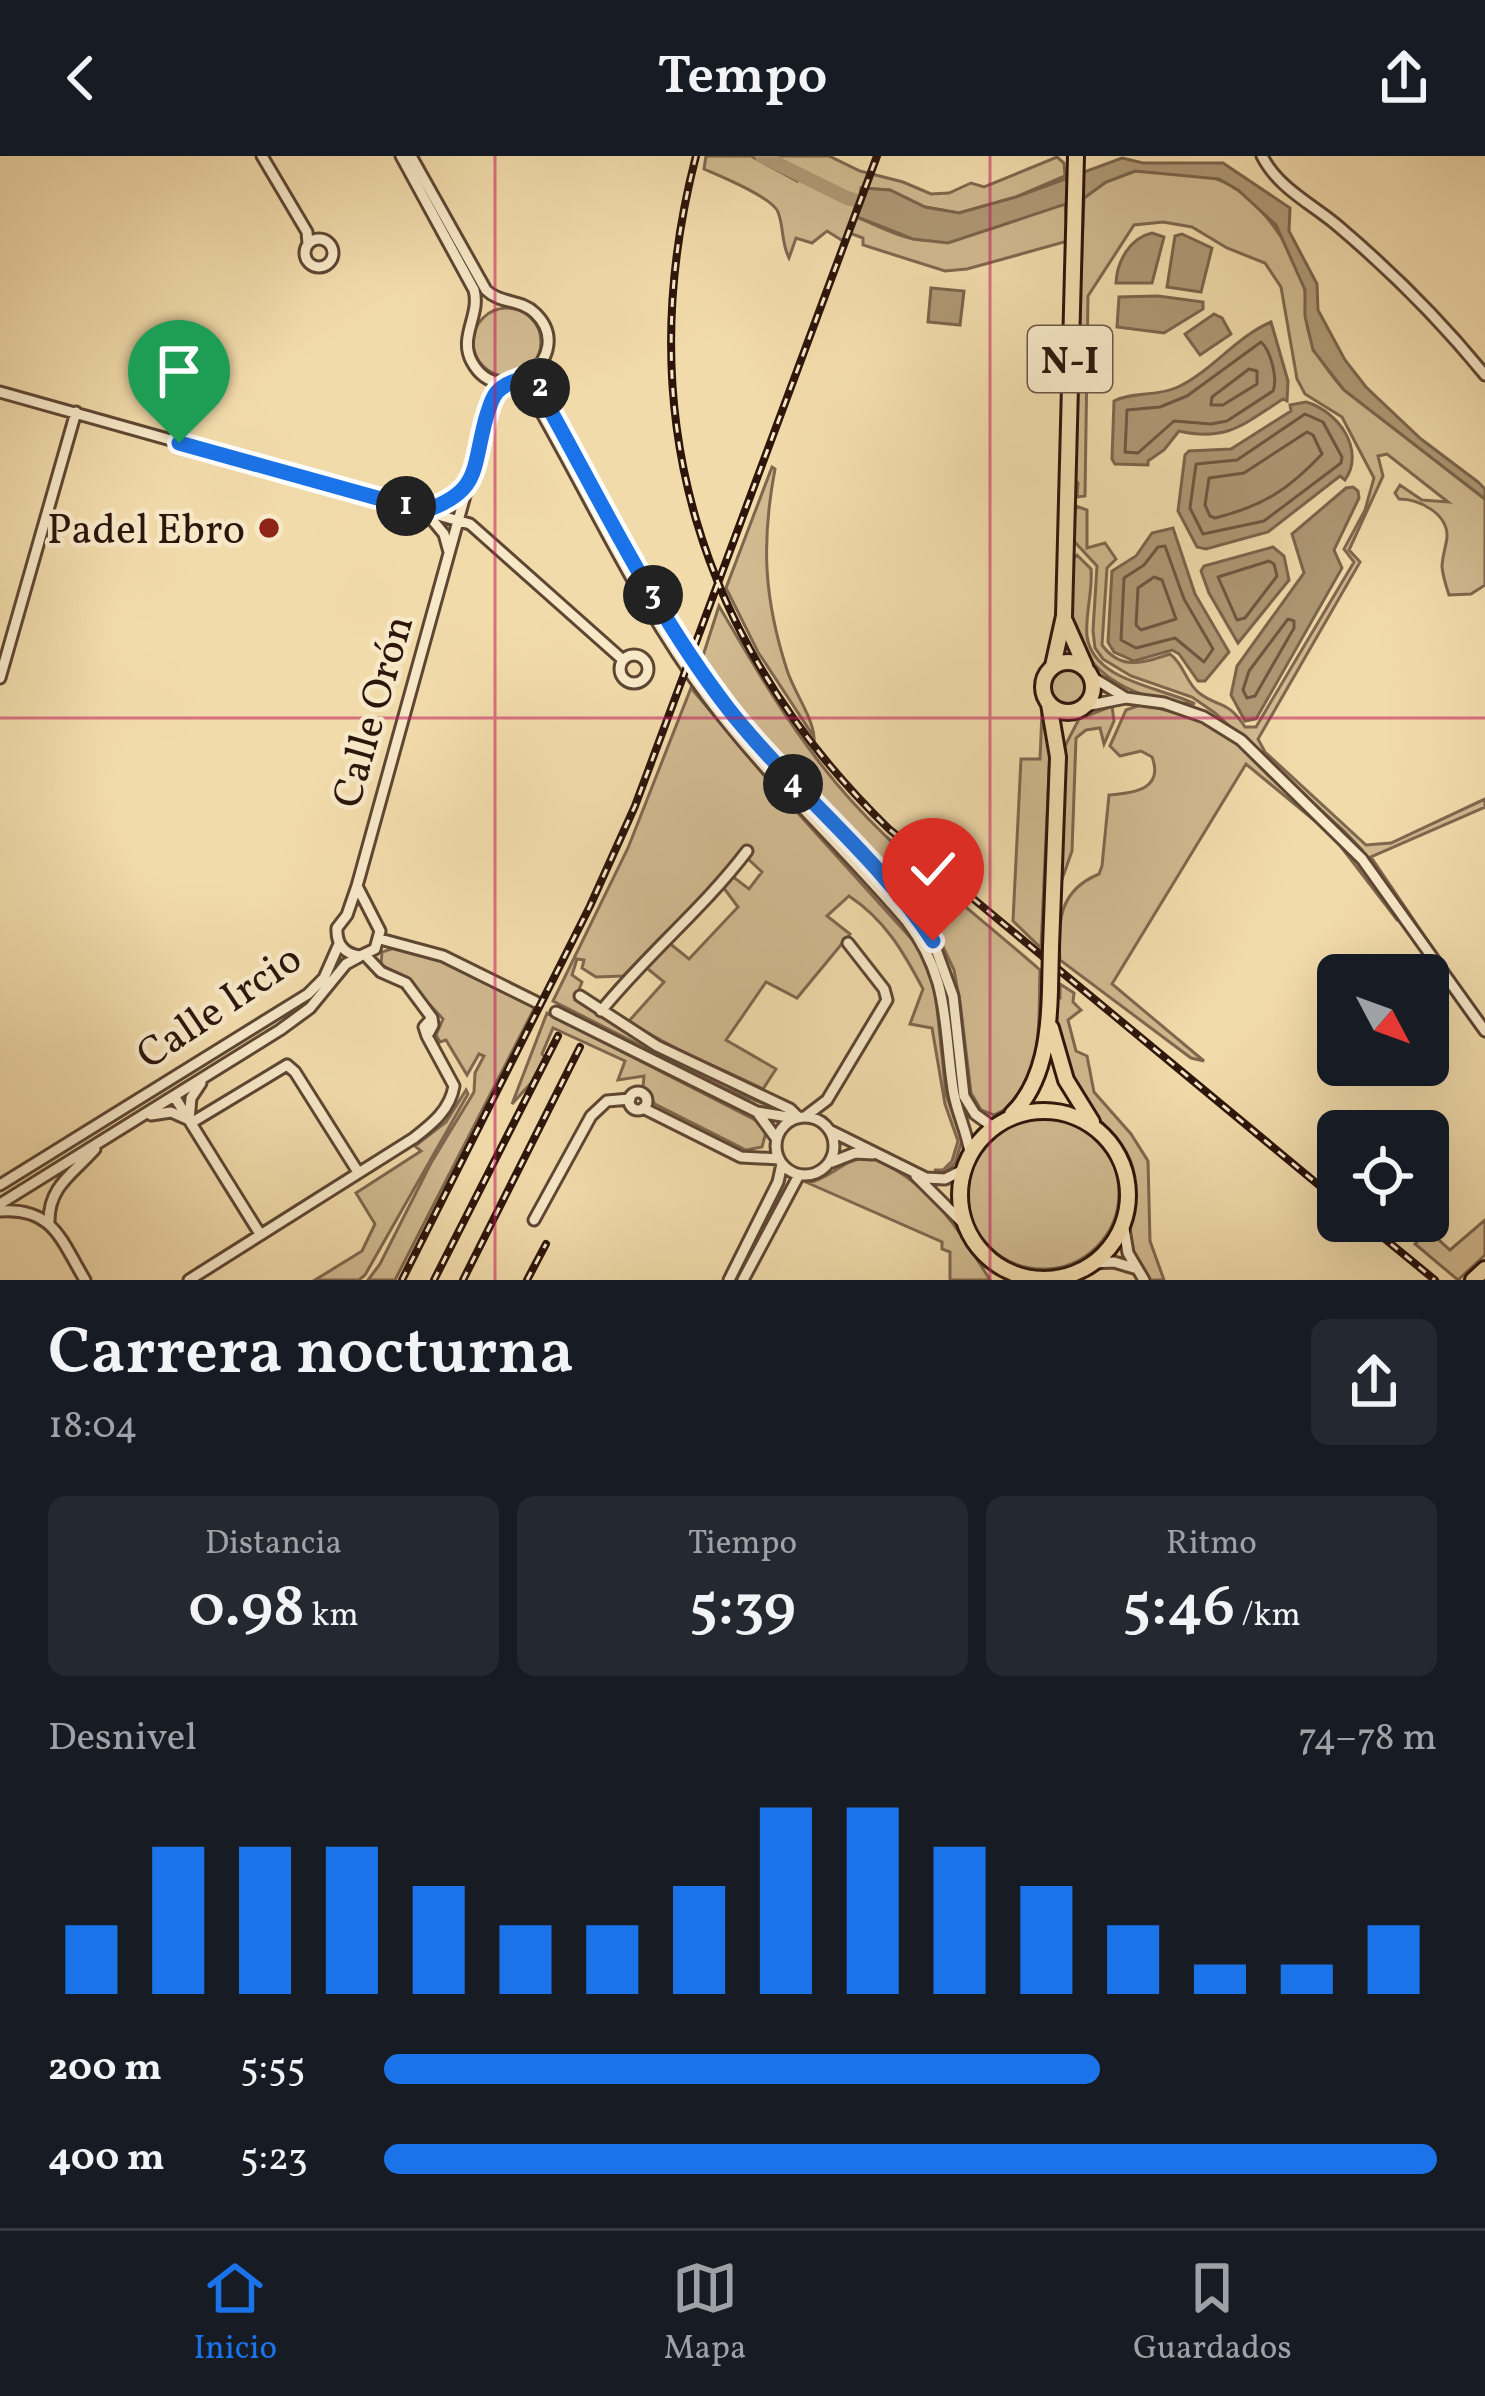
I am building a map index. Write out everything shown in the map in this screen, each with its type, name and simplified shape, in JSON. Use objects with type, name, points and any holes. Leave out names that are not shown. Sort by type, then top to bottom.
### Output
[{"type":"highway","name":"N-I","points":[[1053,666],[1064,616],[1076,160]]},
{"type":"highway","name":"N-I","points":[[1064,616],[1090,675]]},
{"type":"highway","points":[[997,1280],[964,1224],[959,1188],[970,1153],[1020,1106],[1045,1047],[1058,757],[1042,686],[1053,666],[1072,662],[1090,675],[1093,693],[1058,757]]},
{"type":"highway","points":[[1049,704],[1062,712],[1081,708]]},
{"type":"highway","points":[[989,1260],[1031,1278],[1060,1279],[1093,1263],[1111,1246],[1123,1223],[1127,1178],[1116,1150],[1096,1128],[1061,1069],[1049,1017]]},
{"type":"highway","points":[[1008,1118],[1053,1110],[1096,1128]]},
{"type":"highway","points":[[1474,1280],[1485,1269]]},
{"type":"street","points":[[262,156],[311,238]]},
{"type":"street","points":[[401,156],[474,290],[478,305],[467,335],[475,368],[488,378],[511,383],[536,403],[654,616],[711,702],[895,907],[926,949],[943,990],[954,1094],[970,1153]]},
{"type":"street","points":[[411,156],[486,290],[506,302],[528,307],[544,325],[548,348],[537,370],[511,383]]},
{"type":"street","points":[[1264,159],[1285,186],[1338,226],[1432,314],[1485,375]]},
{"type":"street","points":[[473,320],[482,310],[506,302]]},
{"type":"street","points":[[537,370],[544,399],[701,672],[746,730],[902,900],[933,941],[953,996],[964,1096],[975,1114],[993,1127]]},
{"type":"street","name":"Calle Orón","points":[[347,915],[492,398],[488,378]]},
{"type":"street","name":"Calle Orón","points":[[492,398],[511,383]]},
{"type":"street","points":[[0,392],[459,520],[478,530],[623,660]]},
{"type":"street","points":[[0,678],[76,412]]},
{"type":"street","points":[[424,511],[454,501],[467,488]]},
{"type":"street","points":[[424,511],[444,534],[449,554]]},
{"type":"street","points":[[1090,675],[1126,698]]},
{"type":"street","points":[[1081,708],[1126,698],[1164,703],[1204,717],[1248,747],[1362,859],[1485,1031]]},
{"type":"street","points":[[601,1010],[714,893],[747,851]]},
{"type":"street","points":[[357,886],[380,938],[375,949],[363,956]]},
{"type":"street","points":[[189,1280],[427,1128],[452,1098],[452,1079],[427,1036],[432,1018],[406,983],[339,944],[337,928],[347,915],[356,912],[373,917]]},
{"type":"street","points":[[380,938],[443,956],[536,1002]]},
{"type":"street","points":[[762,1158],[799,1117],[827,1100],[887,1000],[884,989],[848,943]]},
{"type":"street","name":"Calle Ircio","points":[[0,1185],[316,988],[331,968],[339,944]]},
{"type":"street","name":"Calle Ircio","points":[[0,1207],[301,1015],[346,964],[363,956]]},
{"type":"street","points":[[580,996],[657,1046],[799,1117]]},
{"type":"street","points":[[556,1012],[757,1112],[799,1117],[935,1180],[963,1170]]},
{"type":"street","points":[[206,1056],[176,1081],[174,1096],[260,1234]]},
{"type":"street","points":[[190,1121],[289,1066],[358,1172]]},
{"type":"street","points":[[190,1121],[191,1098],[205,1077]]},
{"type":"street","name":"Calle Ircio","points":[[122,1110],[160,1091],[174,1096]]},
{"type":"street","points":[[534,1220],[591,1115],[607,1101],[641,1094],[647,1108],[741,1157],[780,1162],[799,1175],[815,1174],[855,1153],[878,1154]]},
{"type":"street","points":[[827,1100],[835,1149],[827,1165]]},
{"type":"street","points":[[140,1118],[162,1111],[190,1121]]},
{"type":"street","points":[[729,1280],[782,1174],[776,1140],[757,1112]]},
{"type":"street","points":[[49,1221],[49,1204],[56,1189],[102,1142]]},
{"type":"street","points":[[912,1172],[964,1224]]},
{"type":"street","points":[[743,1280],[799,1175]]},
{"type":"street","points":[[0,1207],[29,1210],[49,1221],[85,1280]]},
{"type":"street","points":[[1123,1223],[1128,1253],[1144,1280]]},
{"type":"street","points":[[1093,1263],[1114,1262],[1136,1269]]},
{"type":"shaded area","points":[[706,156],[751,156],[797,181],[798,174],[770,156],[829,156],[931,194],[949,193],[971,183],[984,187],[1057,157],[1064,163],[1065,176],[1016,197],[959,213],[925,207],[890,190],[862,188],[857,217],[910,238],[947,239],[1065,203],[1068,241],[945,271],[863,245],[863,238],[847,232],[843,241],[827,231],[812,243],[796,238],[789,258],[774,206],[704,169]]},
{"type":"shaded area","points":[[1135,171],[1190,174],[1232,186],[1246,197],[1273,225],[1294,259],[1305,291],[1311,340],[1331,374],[1344,390],[1485,499],[1485,585],[1471,594],[1449,595],[1442,567],[1447,537],[1443,521],[1431,509],[1399,499],[1395,493],[1400,485],[1422,500],[1448,502],[1387,454],[1378,456],[1383,476],[1349,550],[1360,562],[1258,739],[1265,752],[1366,845],[1391,843],[1485,799],[1485,807],[1371,857],[1437,954],[1362,850],[1215,713],[1192,697],[1131,676],[1103,659],[1095,648],[1097,566],[1071,538],[1076,506],[1087,510],[1087,548],[1105,543],[1116,559],[1107,568],[1102,645],[1125,662],[1170,654],[1199,693],[1228,708],[1245,727],[1256,727],[1354,562],[1344,549],[1365,510],[1374,478],[1342,417],[1305,394],[1297,379],[1281,287],[1265,263],[1192,227],[1163,222],[1134,225],[1088,296],[1085,496],[1077,497],[1078,483],[1073,477],[1084,198],[1106,182]]},
{"type":"shaded area","points":[[507,308],[531,318],[541,342],[531,366],[507,376],[483,366],[473,342],[483,318]]},
{"type":"shaded area","points":[[772,467],[769,595],[787,670],[814,737],[758,652],[726,588]]},
{"type":"shaded area","points":[[1077,555],[1091,569],[1087,636],[1102,664],[1131,681],[1195,704],[1135,691],[1101,671],[1088,657],[1070,612],[1070,561]]},
{"type":"shaded area","points":[[719,606],[788,719],[859,809],[1040,970],[1031,1071],[1011,1105],[994,1115],[981,1110],[971,1093],[954,970],[938,936],[913,901],[763,741],[701,662]]},
{"type":"shaded area","points":[[1067,670],[1080,675],[1085,688],[1080,701],[1067,706],[1054,701],[1049,688],[1054,675]]},
{"type":"shaded area","points":[[691,688],[917,945],[935,989],[946,1094],[962,1140],[955,1163],[944,1173],[934,1170],[943,1170],[952,1161],[958,1141],[945,1104],[932,1028],[910,1024],[923,989],[892,937],[849,896],[827,916],[850,934],[797,998],[766,982],[726,1040],[776,1069],[763,1089],[629,1021],[664,982],[643,965],[668,942],[689,959],[738,907],[723,887],[732,876],[749,889],[762,872],[747,858],[623,976],[596,977],[582,968],[584,960],[577,959],[572,975],[582,982],[575,1000],[767,1105],[553,1001],[628,848]]},
{"type":"shaded area","points":[[1143,704],[1198,719],[1244,748],[1331,834],[1246,764],[1112,984],[1204,1061],[1191,1058],[1060,960],[1064,908],[1076,889],[1099,874],[1102,866],[1109,795],[1137,791],[1154,776],[1152,757],[1141,751],[1120,756],[1110,746],[1126,710]]},
{"type":"shaded area","points":[[1112,706],[1114,721],[1104,744],[1100,728],[1076,738],[1072,851],[1060,885],[1065,746],[1079,719]]},
{"type":"shaded area","points":[[1042,712],[1050,751],[1041,948],[1013,921],[1021,759],[1040,759]]},
{"type":"shaded area","points":[[1333,836],[1357,860],[1398,921]]},
{"type":"shaded area","points":[[397,947],[435,958],[535,1007],[395,1280],[368,1280],[474,1092],[475,1073],[484,1056],[479,1054],[467,1075],[446,1040],[440,1042],[436,1035],[443,1019],[402,975],[381,965],[382,952]]},
{"type":"shaded area","points":[[1060,984],[1074,993],[1073,1002],[1081,1010],[1068,1020],[1076,1051],[1087,1056],[1094,1092],[1148,1161],[1150,1241],[1164,1280],[1149,1280],[1130,1250],[1132,1165],[1121,1144],[1083,1101],[1069,1074],[1058,1029]]},
{"type":"shaded area","points":[[547,1013],[759,1122],[766,1132],[762,1147],[746,1150],[655,1104],[643,1087],[644,1076],[618,1080],[625,1061],[553,1028],[531,1083],[512,1104]]},
{"type":"shaded area","points":[[466,1090],[468,1094],[365,1275],[359,1280],[315,1280],[362,1251],[375,1224],[356,1193],[421,1151],[415,1146],[446,1122]]},
{"type":"shaded area","points":[[1043,1117],[1072,1123],[1097,1139],[1113,1164],[1119,1193],[1113,1222],[1097,1247],[1072,1263],[1043,1269],[1014,1263],[989,1247],[973,1222],[967,1193],[973,1164],[989,1139],[1014,1123]]},
{"type":"shaded area","points":[[868,1157],[908,1178],[939,1207],[990,1280],[950,1280],[950,1252],[942,1249],[942,1242],[808,1183]]},
{"type":"shaded area","points":[[1485,1220],[1485,1255],[1458,1280],[1415,1244],[1441,1242],[1450,1250]]},
{"type":"water","points":[[1122,158],[1143,163],[1223,163],[1290,208],[1289,231],[1317,284],[1318,310],[1345,360],[1421,439],[1478,482],[1485,489],[1485,499],[1344,390],[1313,350],[1305,290],[1276,225],[1219,179],[1135,171],[1106,182],[1084,198],[948,243],[913,239],[857,217],[861,188],[890,190],[925,207],[959,213]]},
{"type":"water","points":[[1152,233],[1164,237],[1152,283],[1116,283],[1126,252]]},
{"type":"water","points":[[1182,234],[1212,248],[1201,292],[1167,287],[1175,236]]},
{"type":"water","points":[[931,288],[964,291],[960,325],[928,322]]},
{"type":"water","points":[[1119,297],[1203,302],[1203,309],[1164,333],[1117,327]]},
{"type":"water","points":[[1214,314],[1231,334],[1200,355],[1185,334]]},
{"type":"water","points":[[1271,322],[1288,381],[1287,401],[1223,432],[1179,431],[1148,465],[1115,464],[1114,401],[1178,387]]},
{"type":"water","points":[[1306,402],[1329,414],[1345,433],[1352,456],[1345,480],[1340,476],[1268,532],[1206,549],[1197,547],[1178,511],[1185,455],[1231,449],[1291,411],[1290,405]]},
{"type":"water","points":[[1353,487],[1359,498],[1334,550],[1342,568],[1256,719],[1245,721],[1231,695],[1237,666],[1304,573],[1292,534]]},
{"type":"water","points":[[1173,528],[1195,594],[1229,652],[1205,681],[1198,681],[1172,650],[1134,661],[1114,652],[1108,642],[1112,571],[1136,556],[1152,533]]},
{"type":"water","points":[[1273,547],[1284,556],[1289,580],[1238,643],[1201,571],[1204,566]]},
{"type":"waterway","points":[[762,156],[847,198],[872,205]]},
{"type":"railway","points":[[696,156],[677,251],[671,344],[678,434],[696,520],[727,603],[769,682],[823,758],[889,829],[1317,1184]]},
{"type":"railway","points":[[402,1280],[590,906],[635,806],[877,156]]},
{"type":"railway","points":[[434,1280],[558,1036]]},
{"type":"railway","points":[[463,1280],[580,1047]]},
{"type":"railway","points":[[1389,1242],[1435,1280]]},
{"type":"railway","points":[[527,1280],[546,1244]]},
{"type":"place","name":"Padel Ebro","points":[[269,528]]},
{"type":"route","points":[[179,443],[424,511],[454,501],[467,488],[492,398],[506,383],[524,380],[537,370],[544,399],[646,585],[701,672],[746,730],[902,900],[933,941]]}]
